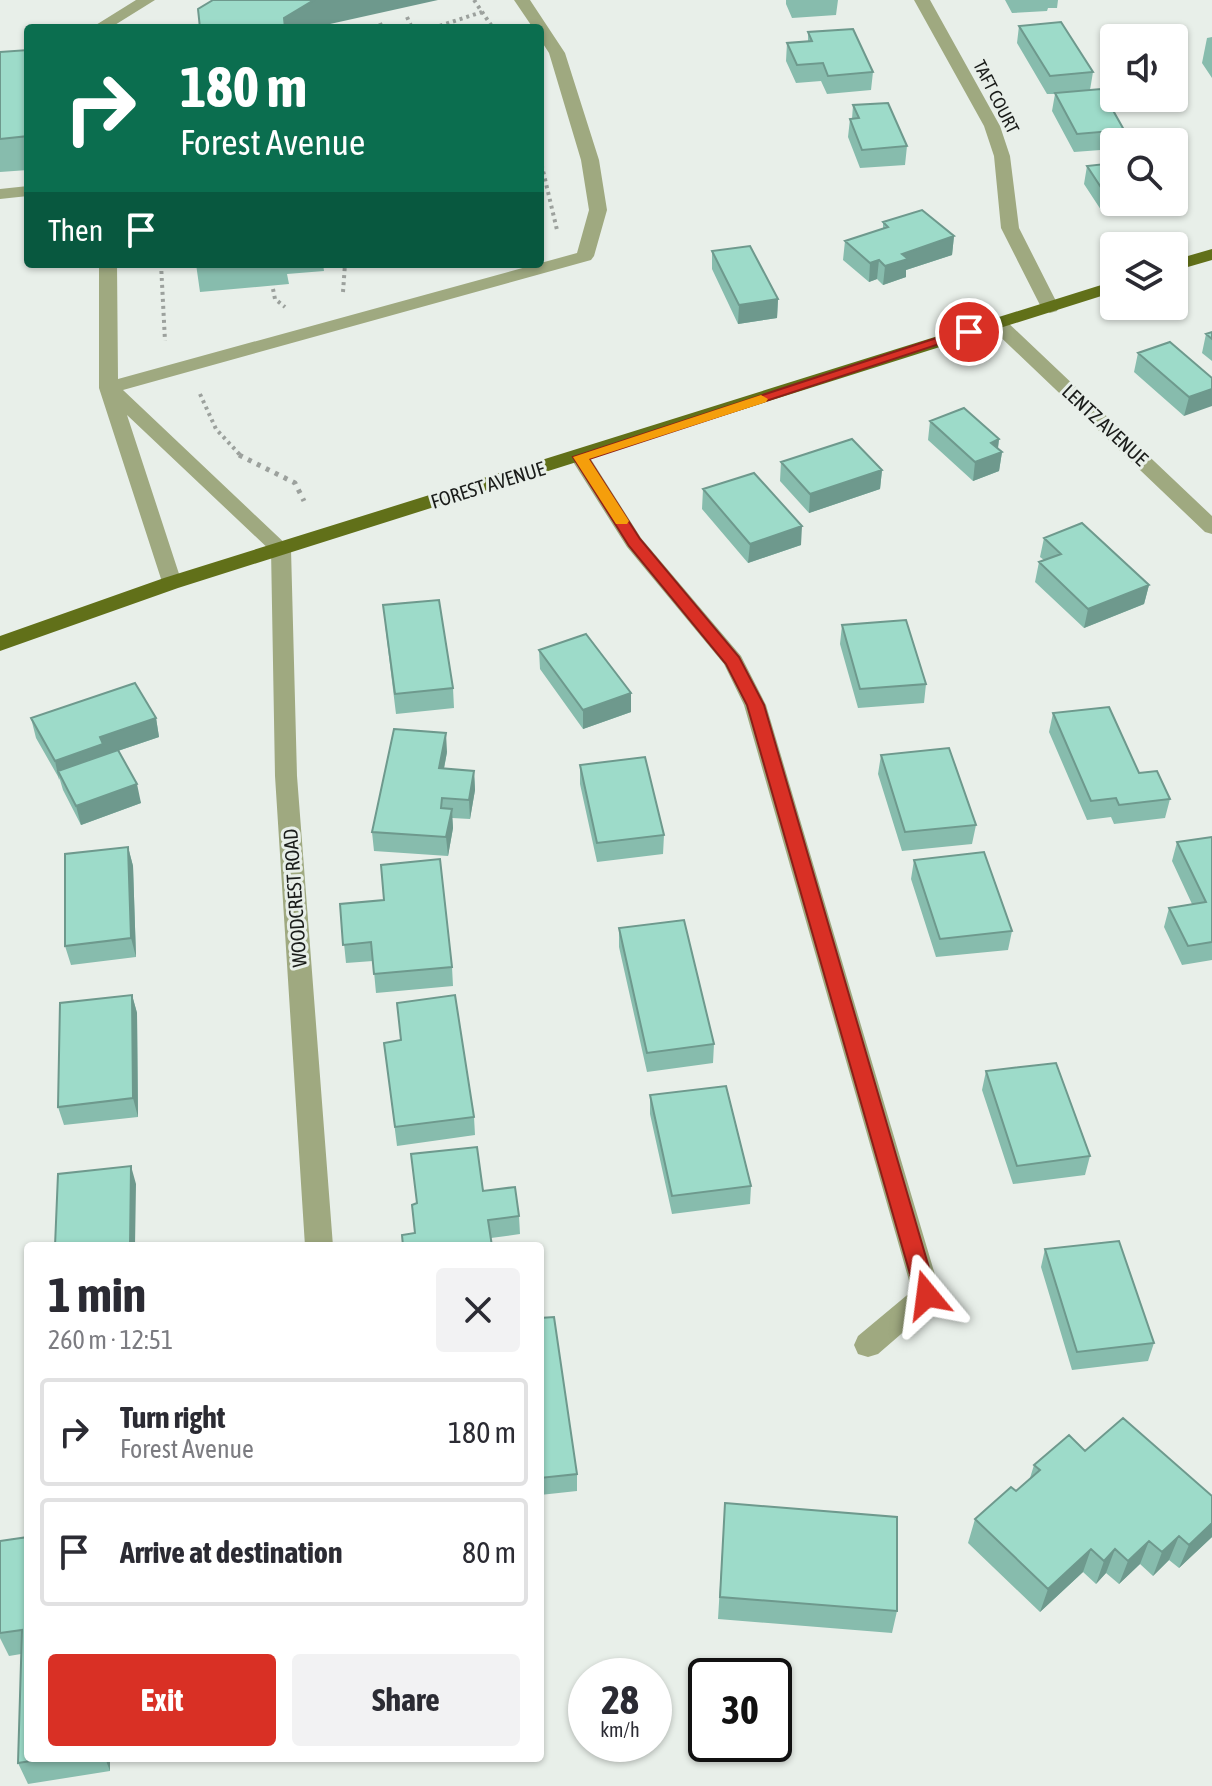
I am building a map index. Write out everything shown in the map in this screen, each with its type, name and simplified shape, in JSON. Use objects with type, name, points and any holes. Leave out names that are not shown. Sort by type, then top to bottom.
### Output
[{"type":"main road","points":[[1188,262],[1212,254]]},
{"type":"main road","name":"FOREST AVENUE","points":[[0,644],[171,583],[580,457],[1100,291]]},
{"type":"street","points":[[106,24],[147,0]]},
{"type":"street","points":[[522,0],[538,24]]},
{"type":"street","name":"TAFT COURT","points":[[922,0],[992,126],[1002,156],[1010,228],[1050,307]]},
{"type":"street","points":[[544,33],[557,53],[590,160],[598,210],[585,256],[544,267]]},
{"type":"street","points":[[0,194],[24,191]]},
{"type":"street","points":[[108,268],[109,388],[171,583]]},
{"type":"street","points":[[109,388],[542,268]]},
{"type":"street","name":"LENTZ AVENUE","points":[[997,323],[1212,527]]},
{"type":"street","points":[[109,388],[281,549]]},
{"type":"street","points":[[580,457],[634,542],[733,661],[755,705],[927,1295],[868,1345]]},
{"type":"street","name":"WOODCREST ROAD","points":[[281,549],[286,776],[319,1242]]},
{"type":"path","points":[[474,0],[490,24]]},
{"type":"path","points":[[445,24],[482,12]]},
{"type":"path","points":[[407,17],[410,24]]},
{"type":"path","points":[[544,182],[557,230],[549,233]]},
{"type":"path","points":[[161,268],[165,350]]},
{"type":"path","points":[[343,292],[345,268]]},
{"type":"path","points":[[273,289],[275,299],[286,308]]},
{"type":"path","points":[[197,387],[207,417],[229,449],[247,463],[295,483],[304,501]]},
{"type":"building","points":[[213,0],[314,0],[284,18],[285,24],[200,24],[198,9]]},
{"type":"building","points":[[1061,22],[1093,72],[1050,76],[1019,26]]},
{"type":"building","points":[[853,29],[873,72],[828,76],[823,63],[797,65],[787,43],[812,41],[808,32]]},
{"type":"building","points":[[24,50],[24,136],[0,139],[0,52]]},
{"type":"building","points":[[1100,89],[1100,112],[1114,112],[1123,128],[1100,128],[1100,132],[1077,134],[1055,93]]},
{"type":"building","points":[[888,103],[907,146],[862,150],[850,119],[859,118],[853,105]]},
{"type":"building","points":[[1100,165],[1100,186],[1087,166]]},
{"type":"building","points":[[922,210],[954,236],[902,254],[908,259],[885,266],[879,260],[870,263],[845,241],[888,227],[883,222]]},
{"type":"building","points":[[750,246],[778,299],[739,305],[712,251]]},
{"type":"building","points":[[1170,342],[1212,378],[1212,389],[1189,397],[1138,353]]},
{"type":"building","points":[[964,408],[999,439],[991,443],[1002,452],[975,462],[930,421]]},
{"type":"building","points":[[852,439],[882,470],[810,494],[781,462]]},
{"type":"building","points":[[754,473],[802,526],[750,544],[703,489]]},
{"type":"building","points":[[1082,523],[1149,585],[1088,609],[1039,562],[1061,554],[1044,538]]},
{"type":"building","points":[[439,600],[453,688],[395,694],[383,605]]},
{"type":"building","points":[[906,620],[926,684],[860,689],[842,625]]},
{"type":"building","points":[[586,634],[631,693],[583,710],[539,650]]},
{"type":"building","points":[[135,683],[156,718],[100,737],[103,744],[55,761],[31,718]]},
{"type":"building","points":[[1109,707],[1139,773],[1157,771],[1170,799],[1119,805],[1116,798],[1091,801],[1053,713]]},
{"type":"building","points":[[394,729],[446,733],[439,768],[474,771],[469,800],[442,798],[441,808],[452,809],[446,837],[372,832]]},
{"type":"building","points":[[949,748],[976,825],[905,832],[881,755]]},
{"type":"building","points":[[118,750],[137,784],[76,806],[58,771]]},
{"type":"building","points":[[645,757],[664,835],[597,843],[580,765]]},
{"type":"building","points":[[1212,837],[1212,942],[1188,946],[1169,908],[1206,902],[1177,842]]},
{"type":"building","points":[[128,847],[131,938],[65,946],[65,854]]},
{"type":"building","points":[[984,852],[1012,931],[940,939],[914,860]]},
{"type":"building","points":[[440,859],[452,967],[374,974],[371,942],[343,945],[340,904],[384,900],[381,865]]},
{"type":"building","points":[[684,920],[714,1044],[647,1053],[619,928]]},
{"type":"building","points":[[132,995],[133,1098],[58,1107],[60,1003]]},
{"type":"building","points":[[455,995],[474,1117],[395,1127],[384,1043],[401,1040],[397,1003]]},
{"type":"building","points":[[1056,1063],[1090,1156],[1017,1166],[986,1071]]},
{"type":"building","points":[[726,1086],[751,1186],[672,1196],[650,1095]]},
{"type":"building","points":[[477,1147],[483,1191],[515,1187],[519,1216],[488,1220],[491,1242],[403,1242],[402,1235],[415,1233],[412,1205],[417,1203],[411,1154]]},
{"type":"building","points":[[131,1166],[130,1242],[55,1242],[58,1174]]},
{"type":"building","points":[[1119,1241],[1154,1343],[1077,1352],[1045,1249]]},
{"type":"building","points":[[554,1317],[577,1474],[544,1478],[544,1318]]},
{"type":"building","points":[[1123,1418],[1212,1496],[1212,1523],[1189,1545],[1179,1536],[1162,1552],[1149,1541],[1128,1561],[1115,1549],[1104,1561],[1091,1549],[1048,1589],[975,1519],[1011,1487],[1016,1491],[1040,1470],[1034,1465],[1069,1435],[1085,1451]]},
{"type":"building","points":[[725,1503],[897,1517],[897,1611],[720,1597]]},
{"type":"building","points":[[24,1538],[24,1762],[18,1763],[22,1630],[0,1633],[0,1541]]},
{"type":"slow traffic","points":[[621,521],[580,457],[761,399]]},
{"type":"route","points":[[927,1295],[755,705],[733,661],[634,542],[580,457],[969,332]]}]
